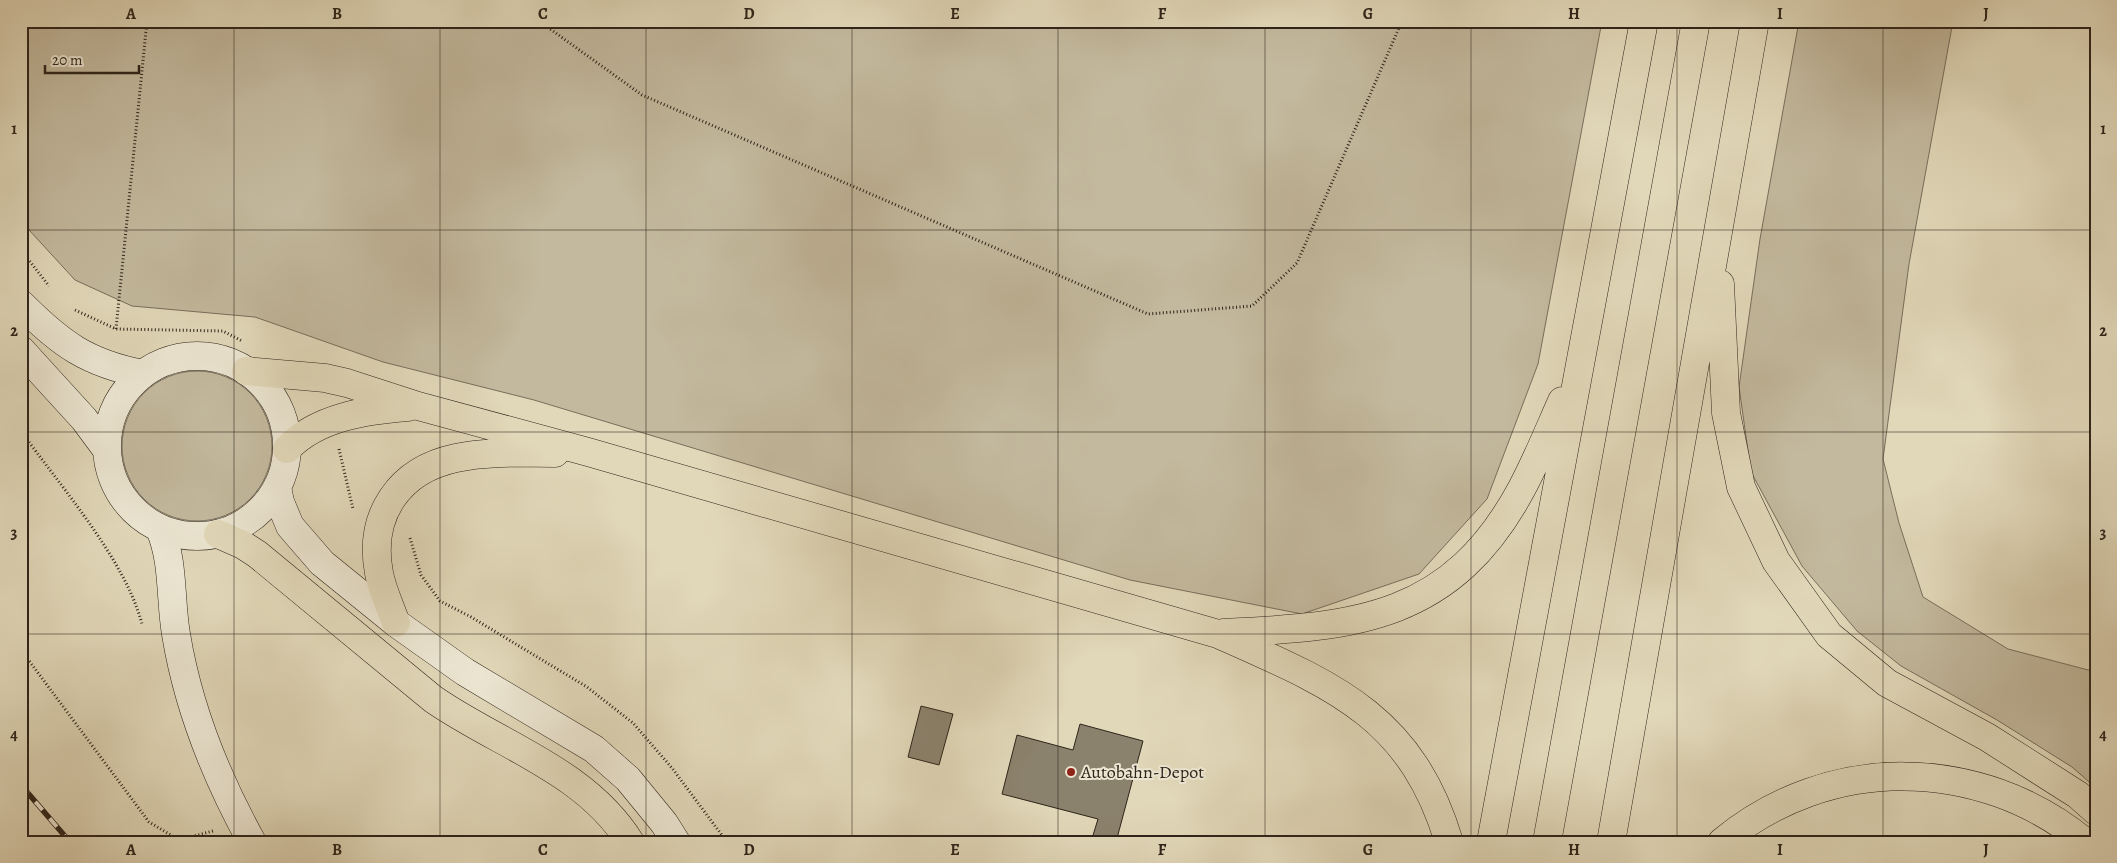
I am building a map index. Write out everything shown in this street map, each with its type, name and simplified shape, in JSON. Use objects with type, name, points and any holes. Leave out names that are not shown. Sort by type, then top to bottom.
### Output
[{"type":"highway","points":[[1491,842],[1644,21]]},
{"type":"highway","points":[[1547,842],[1696,21]]},
{"type":"highway","points":[[1611,842],[1755,21]]},
{"type":"highway","points":[[1719,220],[1721,334],[1726,413],[1741,487],[1776,561],[1829,635],[1887,683],[1987,737],[2078,794],[2096,811]]},
{"type":"highway","points":[[1218,634],[1285,631],[1339,625],[1367,619],[1425,595],[1448,579],[1470,560],[1489,539],[1522,488],[1580,361]]},
{"type":"highway","points":[[246,371],[325,378],[368,389],[418,406],[588,452],[1218,634],[1310,676],[1336,691],[1382,725],[1404,748],[1420,772],[1450,842]]},
{"type":"highway","points":[[287,449],[309,432],[342,418],[380,409],[418,406]]},
{"type":"highway","points":[[396,623],[378,572],[377,536],[385,510],[405,482],[428,467],[457,458],[503,454],[588,452]]},
{"type":"highway","points":[[218,534],[243,545],[257,554],[392,667],[455,714],[558,771],[619,824],[630,842]]},
{"type":"highway","points":[[1722,842],[1745,823],[1796,797],[1832,784],[1874,777],[1911,776],[1958,781],[1993,790],[2042,811],[2085,842]]},
{"type":"main road","points":[[21,304],[42,325],[84,356],[120,370],[143,374]]},
{"type":"main road","points":[[21,350],[84,419],[107,450]]},
{"type":"main road","points":[[194,356],[230,362],[246,371],[272,397],[286,431],[287,449],[284,468],[277,487],[267,504],[253,517],[236,528],[218,534],[198,536],[179,534],[160,528],[143,518],[129,505],[118,488],[111,470],[107,450],[112,416],[120,400],[143,374],[159,365],[176,359],[194,356]]},
{"type":"main road","points":[[277,487],[280,502],[290,526],[307,548],[396,623],[465,672],[594,749],[628,780],[664,823],[676,842]]},
{"type":"main road","points":[[160,528],[168,552],[176,635],[186,681],[206,744],[219,777],[252,842]]},
{"type":"path","points":[[116,329],[147,21]]},
{"type":"path","points":[[539,21],[642,95],[1148,314],[1252,306],[1297,263],[1402,21]]},
{"type":"path","points":[[21,431],[108,551],[138,608],[143,626]]},
{"type":"path","points":[[21,650],[149,822],[179,840],[215,831]]},
{"type":"path","points":[[211,822],[218,836]]},
{"type":"shaded area","points":[[21,21],[1602,21],[1538,364],[1487,499],[1419,574],[1302,614],[1130,580],[534,400],[383,362],[255,317],[132,306],[75,280],[30,231],[21,215]]},
{"type":"shaded area","points":[[1799,21],[1953,21],[1909,264],[1883,459],[1899,523],[1923,597],[2008,649],[2096,672],[2096,788],[2072,767],[1997,720],[1901,666],[1857,631],[1802,566],[1751,472],[1739,387],[1760,239]]},
{"type":"shaded area","points":[[197,371],[212,372],[226,376],[239,383],[250,393],[260,404],[267,417],[271,431],[271,461],[267,475],[260,488],[250,499],[239,509],[226,516],[212,520],[197,521],[182,520],[168,516],[155,509],[144,499],[134,488],[127,475],[123,461],[122,446],[123,431],[127,417],[134,404],[144,393],[155,383],[168,376],[182,372]]},
{"type":"building","points":[[921,706],[953,714],[939,765],[908,757]]},
{"type":"building","name":"Autobahn-Depot","points":[[1080,724],[1143,741],[1116,842],[1091,842],[1098,819],[1002,794],[1017,735],[1073,750]]},
{"type":"railway","points":[[21,785],[70,842]]},
{"type":"place","name":"Autobahn-Depot","points":[[1071,772]]}]
